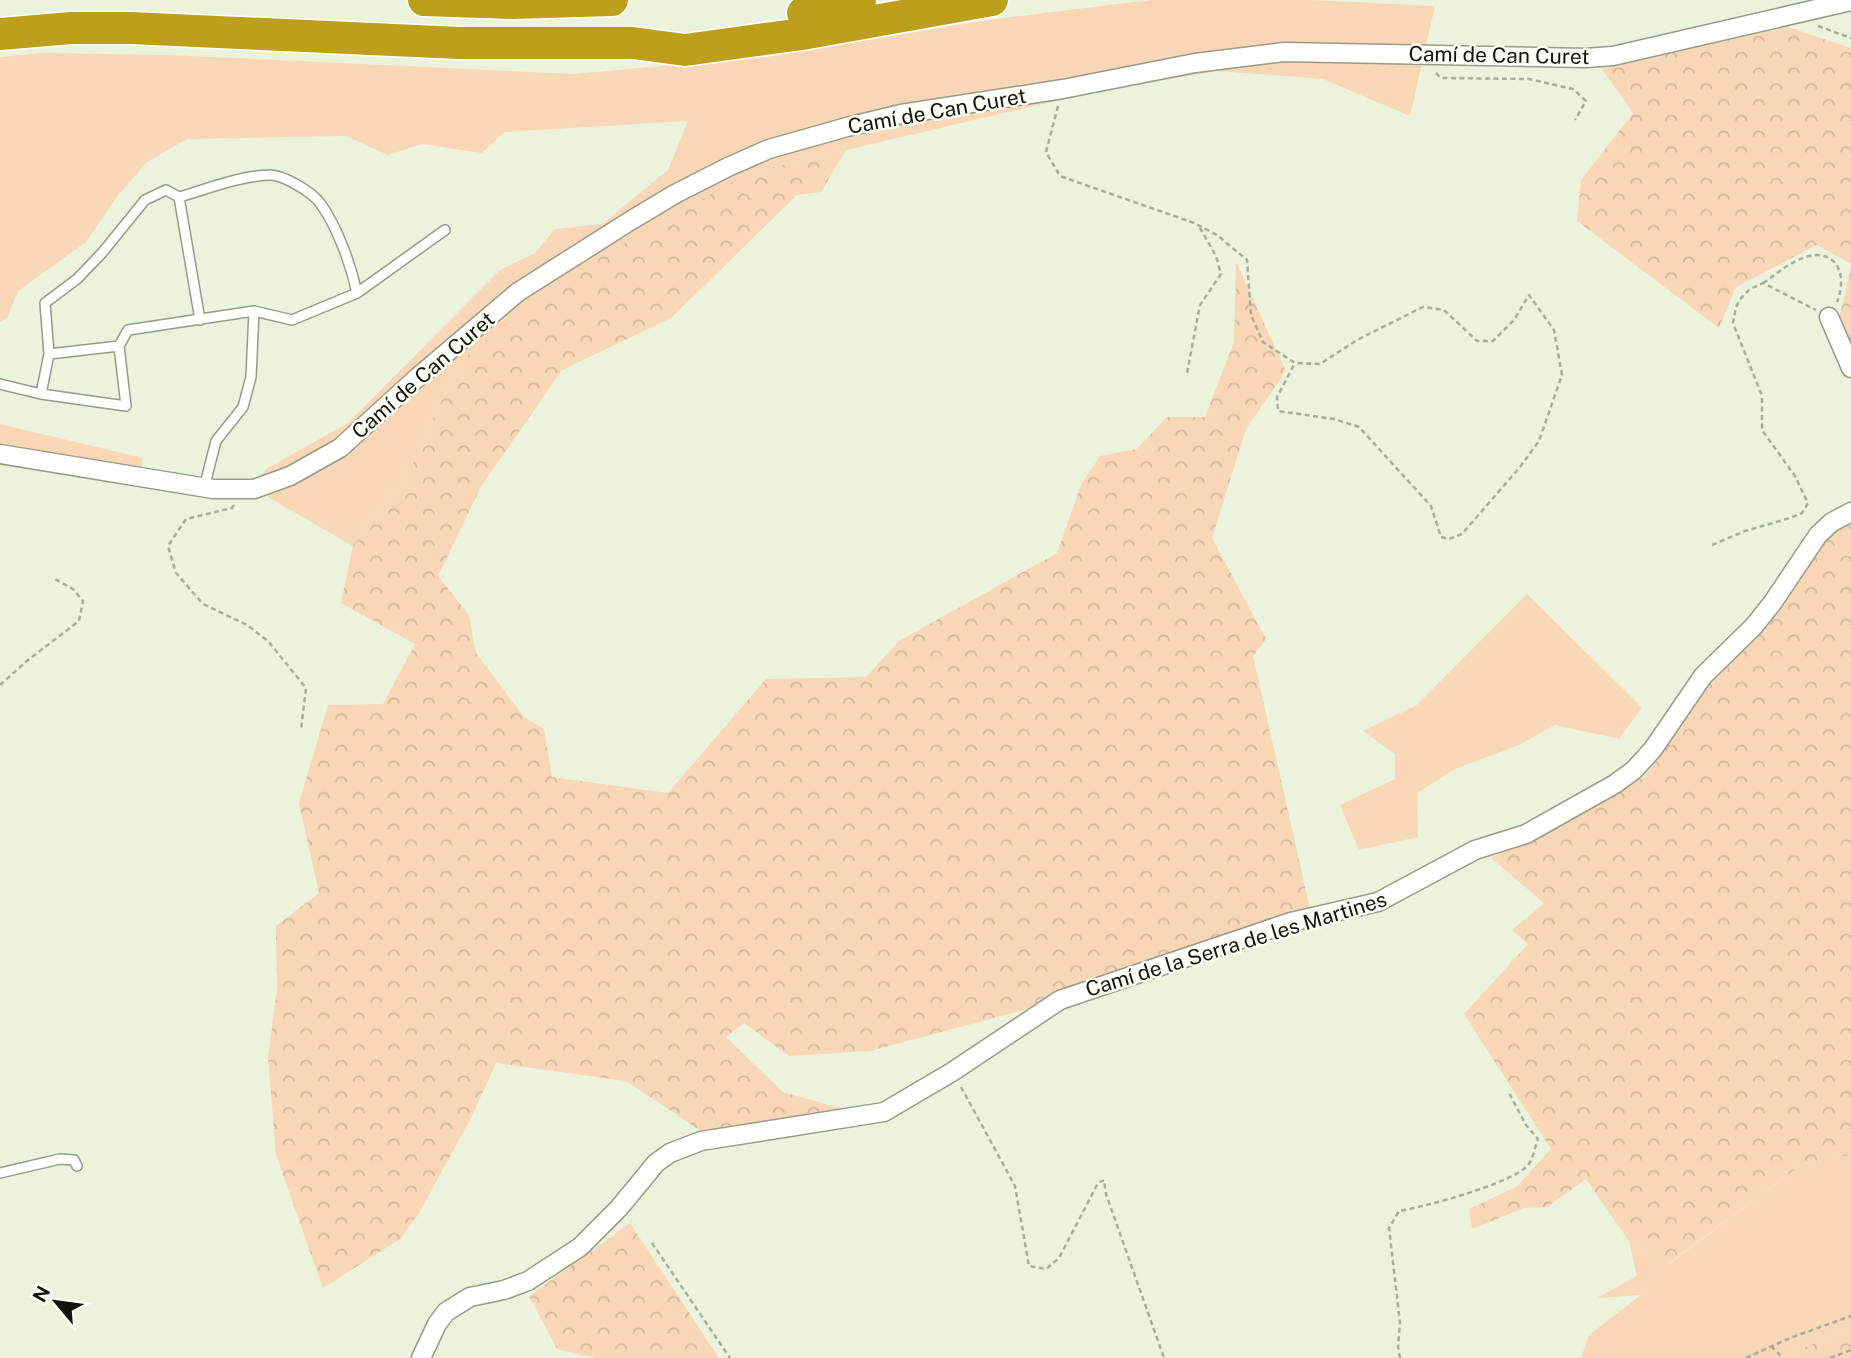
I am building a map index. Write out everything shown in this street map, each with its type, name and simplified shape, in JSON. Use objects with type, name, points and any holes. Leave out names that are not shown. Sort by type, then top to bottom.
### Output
[{"type":"highway","points":[[424,0],[513,3],[612,0]]},
{"type":"highway","points":[[633,43],[683,32],[772,19],[860,0]]},
{"type":"highway","points":[[0,34],[71,28],[131,28],[459,43],[633,43],[685,50],[802,34],[992,0]]},
{"type":"street","name":"Camí de Can Curet","points":[[0,454],[204,488],[254,489],[290,476],[340,448],[518,292],[652,208],[728,167],[793,142],[901,114],[1063,89],[1195,63],[1284,52],[1586,58],[1613,56],[1851,1]]},
{"type":"street","points":[[1829,317],[1851,368]]},
{"type":"street","name":"Camí de la Serra de les Martines","points":[[421,1358],[437,1324],[446,1312],[470,1297],[528,1281],[580,1247],[620,1208],[656,1163],[670,1153],[701,1141],[884,1112],[952,1072],[1060,1000],[1290,922],[1378,902],[1475,850],[1526,834],[1615,783],[1634,770],[1653,749],[1703,676],[1754,626],[1818,535],[1832,522],[1851,512]]},
{"type":"lane","points":[[41,394],[49,354],[46,303],[94,262],[145,200],[166,190],[179,197],[272,174],[293,182],[319,201],[351,263],[357,293]]},
{"type":"lane","points":[[179,197],[200,320]]},
{"type":"lane","points":[[0,384],[41,394],[126,406],[118,346],[128,330],[254,310],[292,320],[357,293],[444,230]]},
{"type":"lane","points":[[204,488],[216,441],[243,407],[251,377],[254,310]]},
{"type":"lane","points":[[49,354],[118,346]]},
{"type":"lane","points":[[0,1173],[60,1158],[74,1160],[77,1166]]},
{"type":"path","points":[[1792,16],[1851,38]]},
{"type":"path","points":[[1434,54],[1431,67],[1441,78],[1529,79],[1573,89],[1586,101],[1575,120]]},
{"type":"path","points":[[1063,89],[1046,152],[1060,176],[1217,235],[1247,260],[1251,314],[1263,341],[1295,363],[1320,364],[1357,340],[1423,307],[1444,310],[1477,341],[1493,341],[1514,320],[1529,295],[1554,330],[1562,375],[1539,441],[1462,534],[1449,539],[1441,537],[1431,506],[1359,427],[1334,419],[1278,411],[1277,397],[1295,363]]},
{"type":"path","points":[[1187,373],[1200,305],[1221,274],[1216,256],[1199,226]]},
{"type":"path","points":[[1712,545],[1745,531],[1802,513],[1808,503],[1795,476],[1762,430],[1762,396],[1733,323],[1736,307],[1750,289],[1797,260],[1827,257],[1836,262],[1842,275],[1841,290],[1829,317],[1763,283]]},
{"type":"path","points":[[242,489],[232,508],[186,519],[167,546],[176,573],[203,604],[247,625],[268,641],[306,688],[301,729]]},
{"type":"path","points":[[0,685],[79,621],[83,601],[73,589],[53,578]]},
{"type":"path","points":[[952,1072],[1015,1186],[1029,1266],[1046,1269],[1059,1258],[1098,1183],[1104,1180],[1106,1194],[1164,1358]]},
{"type":"path","points":[[1400,1358],[1400,1323],[1389,1228],[1399,1211],[1423,1207],[1501,1181],[1527,1166],[1538,1139],[1526,1125],[1508,1091]]},
{"type":"path","points":[[652,1244],[730,1358]]},
{"type":"path","points":[[1746,1358],[1851,1316]]},
{"type":"path","points":[[1771,1346],[1783,1358]]},
{"type":"path","points":[[1830,1358],[1851,1350]]},
{"type":"green space","points":[[1151,0],[1311,0],[1435,6],[1410,116],[1323,79],[1217,71],[1081,95],[748,173],[460,362],[412,465],[353,546],[254,489],[266,469],[348,423],[500,270],[535,253],[555,229],[602,224],[668,170],[688,121],[504,132],[482,153],[422,144],[388,155],[346,136],[187,139],[147,162],[115,199],[86,242],[18,291],[7,318],[0,322],[0,57],[43,53],[169,55],[573,74],[771,56],[988,20]]},
{"type":"green space","points":[[1788,27],[1851,48],[1851,264],[1817,245],[1736,287],[1719,328],[1577,221],[1581,180],[1633,113],[1602,69]]},
{"type":"green space","points":[[846,150],[821,192],[797,195],[671,318],[562,370],[482,485],[438,576],[469,615],[476,653],[524,717],[544,729],[552,777],[668,793],[766,679],[866,677],[899,641],[1057,553],[1081,485],[1100,456],[1137,449],[1167,417],[1205,417],[1234,342],[1236,262],[1286,371],[1246,429],[1212,538],[1266,639],[1253,656],[1310,909],[1142,963],[1024,1010],[870,1051],[789,1056],[744,1023],[726,1037],[783,1092],[843,1109],[701,1131],[626,1081],[496,1063],[471,1118],[418,1215],[400,1239],[323,1288],[276,1155],[268,1058],[277,990],[276,926],[319,893],[299,803],[328,705],[383,704],[415,644],[341,603],[353,546],[412,465],[460,362],[548,287],[748,173]]},
{"type":"green space","points":[[1851,267],[1851,348],[1838,324]]},
{"type":"green space","points":[[0,424],[143,458],[140,477],[0,458]]},
{"type":"green space","points":[[1851,522],[1851,1155],[1804,1163],[1665,1266],[1629,1241],[1586,1179],[1547,1207],[1524,1208],[1472,1229],[1469,1209],[1516,1187],[1551,1149],[1464,1014],[1528,944],[1512,930],[1544,903],[1491,858],[1561,826],[1644,777],[1719,672],[1774,618],[1815,554],[1838,527]]},
{"type":"green space","points":[[1527,594],[1642,708],[1619,739],[1555,725],[1519,745],[1455,769],[1417,793],[1418,837],[1359,850],[1340,805],[1395,779],[1395,754],[1363,731],[1417,705]]},
{"type":"green space","points":[[1851,1155],[1851,1327],[1782,1358],[1581,1358],[1589,1335],[1641,1295],[1597,1298],[1637,1276],[1629,1241],[1666,1266],[1804,1163]]},
{"type":"green space","points":[[630,1223],[719,1358],[594,1358],[557,1349],[529,1296]]},
{"type":"green space","points":[[1851,1327],[1851,1358],[1782,1358]]}]
